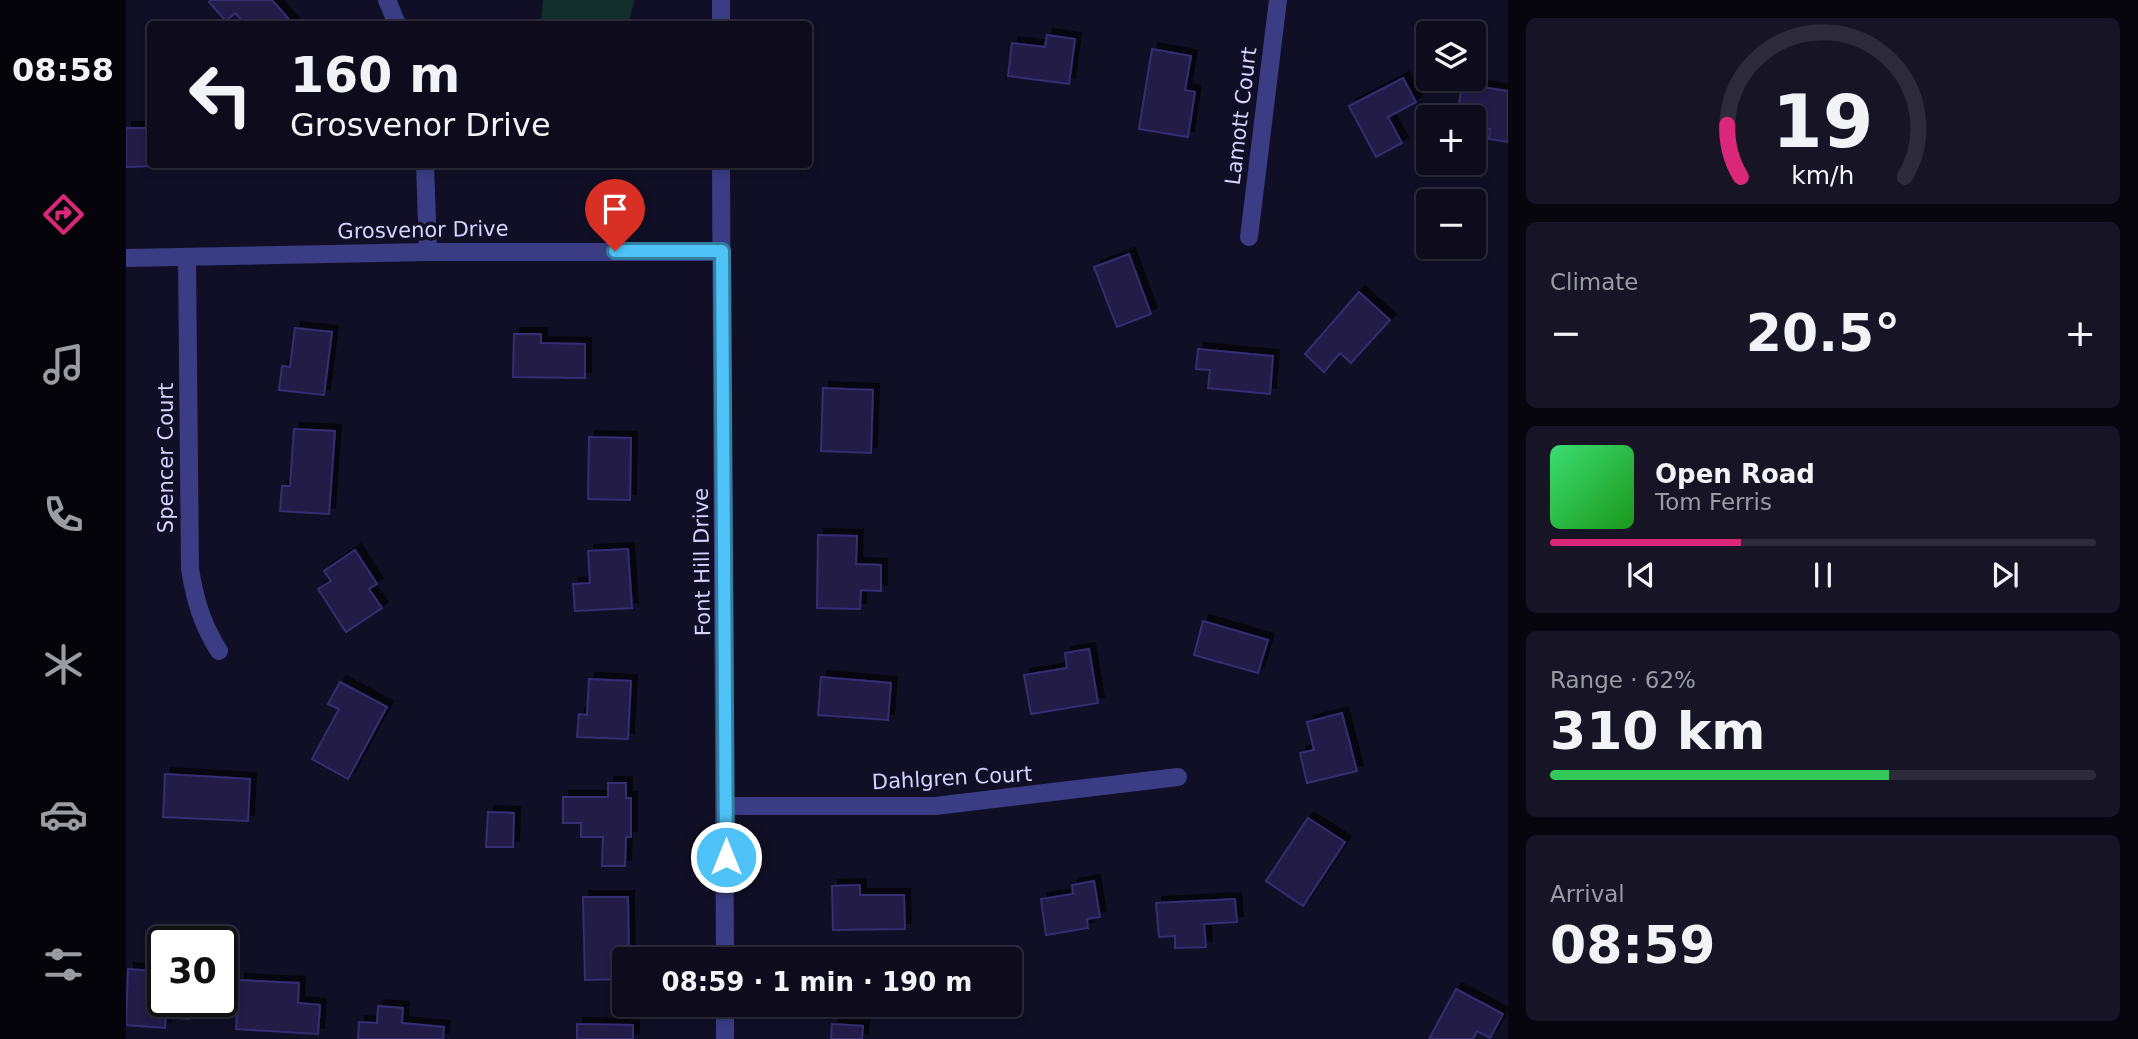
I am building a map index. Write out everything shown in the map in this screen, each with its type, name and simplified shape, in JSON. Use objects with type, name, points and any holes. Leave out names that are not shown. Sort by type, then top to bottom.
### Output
[{"type":"street","points":[[387,0],[396,21]]},
{"type":"street","points":[[721,0],[721,21]]},
{"type":"street","name":"Lamott Court","points":[[1249,237],[1279,0]]},
{"type":"street","points":[[425,168],[428,252]]},
{"type":"street","name":"Font Hill Drive","points":[[721,168],[725,947]]},
{"type":"street","name":"Grosvenor Drive","points":[[126,258],[428,252],[722,251]]},
{"type":"street","name":"Spencer Court","points":[[187,258],[190,569],[198,611],[206,631],[219,651]]},
{"type":"street","name":"Dahlgren Court","points":[[726,806],[935,806],[1178,777]]},
{"type":"street","points":[[725,1017],[725,1039]]},
{"type":"green space","points":[[543,0],[635,0],[629,21],[541,21]]},
{"type":"building","points":[[272,0],[290,21],[242,21],[235,13],[226,21],[209,2]]},
{"type":"building","points":[[1047,35],[1075,39],[1069,84],[1008,76],[1012,43],[1045,47]]},
{"type":"building","points":[[1152,49],[1191,56],[1185,90],[1195,92],[1188,137],[1139,129]]},
{"type":"building","points":[[1403,78],[1416,102],[1388,117],[1402,143],[1376,157],[1349,106]]},
{"type":"building","points":[[1486,88],[1508,91],[1508,142],[1489,139],[1486,105],[1459,105],[1461,91],[1486,91]]},
{"type":"building","points":[[126,128],[147,128],[147,166],[126,167]]},
{"type":"building","points":[[1129,254],[1151,314],[1117,327],[1094,267]]},
{"type":"building","points":[[1359,292],[1390,320],[1351,363],[1340,353],[1324,372],[1305,354]]},
{"type":"building","points":[[295,328],[332,332],[324,395],[279,390],[282,366],[290,367]]},
{"type":"building","points":[[514,334],[541,334],[541,343],[585,344],[585,378],[513,377]]},
{"type":"building","points":[[1198,349],[1273,356],[1270,394],[1208,388],[1210,370],[1196,369]]},
{"type":"building","points":[[823,388],[873,390],[871,453],[821,451]]},
{"type":"building","points":[[294,429],[335,431],[329,514],[280,511],[282,486],[290,486]]},
{"type":"building","points":[[589,437],[631,438],[630,500],[588,499]]},
{"type":"building","points":[[818,535],[857,536],[856,564],[881,565],[881,591],[861,590],[860,609],[817,608]]},
{"type":"building","points":[[628,549],[632,608],[575,611],[573,584],[590,583],[588,551]]},
{"type":"building","points":[[355,550],[377,584],[369,589],[382,608],[346,632],[318,589],[331,581],[324,571]]},
{"type":"building","points":[[1203,621],[1268,640],[1258,673],[1194,655]]},
{"type":"building","points":[[1089,649],[1098,703],[1031,714],[1024,675],[1067,668],[1065,653]]},
{"type":"building","points":[[821,677],[891,683],[888,720],[818,715]]},
{"type":"building","points":[[589,679],[631,681],[628,739],[577,737],[579,714],[587,715]]},
{"type":"building","points":[[340,682],[387,707],[348,779],[312,759],[339,709],[328,704]]},
{"type":"building","points":[[1342,713],[1357,771],[1307,783],[1300,753],[1314,750],[1307,722]]},
{"type":"building","points":[[165,774],[250,779],[248,821],[163,817]]},
{"type":"building","points":[[608,783],[626,783],[626,798],[631,798],[631,837],[626,837],[625,866],[602,866],[603,837],[581,837],[581,823],[563,823],[563,797],[608,797]]},
{"type":"building","points":[[488,812],[514,813],[513,847],[486,847]]},
{"type":"building","points":[[1308,818],[1345,842],[1303,906],[1266,881]]},
{"type":"building","points":[[1094,881],[1100,917],[1087,919],[1088,928],[1046,935],[1041,899],[1073,894],[1072,885]]},
{"type":"building","points":[[860,885],[860,895],[904,895],[905,929],[833,930],[832,886]]},
{"type":"building","points":[[583,897],[628,897],[629,947],[612,947],[612,979],[585,980]]},
{"type":"building","points":[[1235,899],[1237,922],[1204,924],[1206,947],[1175,948],[1175,936],[1159,937],[1156,903]]},
{"type":"building","points":[[128,969],[147,971],[147,1017],[166,1017],[165,1028],[126,1025]]},
{"type":"building","points":[[239,980],[299,983],[298,1003],[320,1005],[318,1034],[236,1029]]},
{"type":"building","points":[[1456,989],[1503,1014],[1490,1038],[1477,1031],[1473,1039],[1429,1039]]},
{"type":"building","points":[[378,1006],[403,1008],[402,1023],[444,1027],[443,1039],[358,1039],[359,1022],[377,1023]]},
{"type":"building","points":[[577,1024],[633,1025],[633,1039],[577,1039]]},
{"type":"building","points":[[832,1024],[863,1026],[862,1039],[831,1039]]},
{"type":"route","points":[[615,251],[722,251],[726,857]]}]
